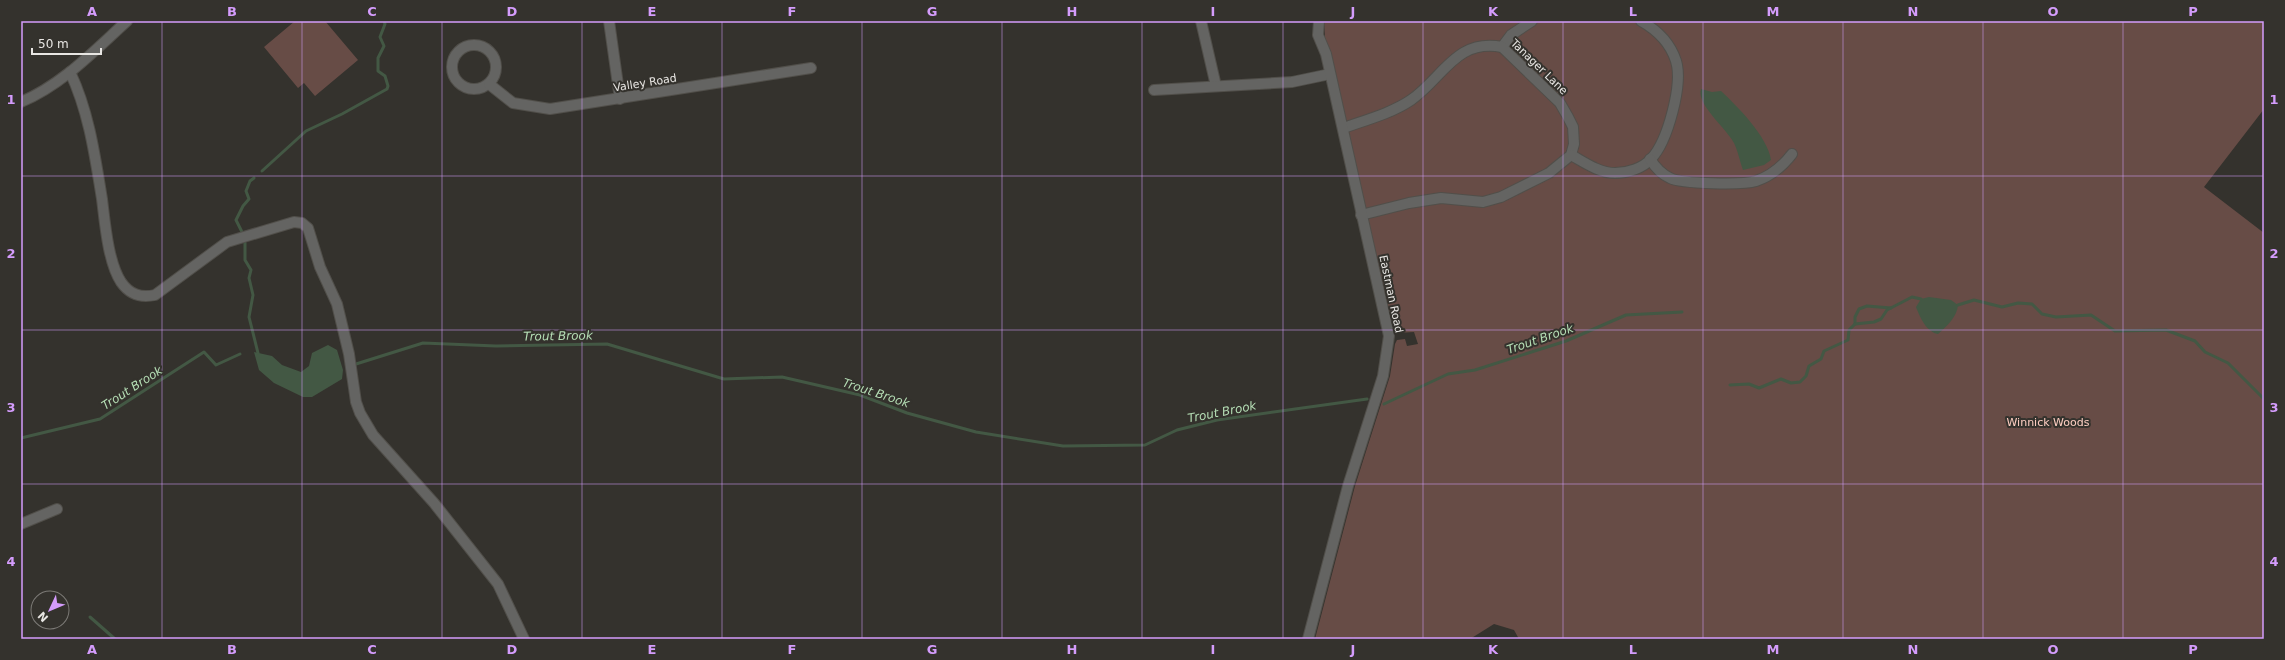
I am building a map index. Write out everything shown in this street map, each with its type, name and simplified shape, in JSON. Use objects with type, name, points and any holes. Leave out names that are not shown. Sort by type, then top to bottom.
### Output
[{"type":"street","points":[[21,102],[34,96],[70,72],[127,21]]},
{"type":"street","points":[[609,21],[620,99]]},
{"type":"street","points":[[1200,21],[1216,86]]},
{"type":"street","name":"Eastman Road","points":[[1308,639],[1341,508],[1388,356],[1389,336],[1386,317],[1361,215],[1326,54],[1318,35],[1319,21]]},
{"type":"street","points":[[1502,47],[1511,34],[1532,21]]},
{"type":"street","points":[[1361,215],[1409,203],[1441,198],[1483,202],[1501,197],[1549,173],[1571,155],[1598,170],[1615,173],[1636,170],[1650,160],[1661,144],[1679,88],[1679,75],[1676,61],[1664,38],[1653,28],[1641,21]]},
{"type":"street","points":[[474,45],[484,47],[491,52],[497,66],[496,74],[489,84],[483,88],[468,89],[455,79],[452,63],[456,54],[464,47],[474,45]]},
{"type":"street","name":"Tanager Lane","points":[[1343,128],[1387,112],[1410,101],[1423,91],[1449,62],[1472,47],[1493,45],[1502,47],[1560,103],[1573,127],[1574,144],[1571,155]]},
{"type":"street","name":"Valley Road","points":[[489,84],[513,103],[529,107],[560,108],[811,68]]},
{"type":"street","points":[[70,72],[79,90],[94,145],[108,240],[121,282],[135,295],[145,297],[155,295],[227,242],[294,222],[302,223],[308,228],[320,267],[337,304],[349,354],[356,402],[360,413],[373,435],[449,521],[498,584],[524,639]]},
{"type":"street","points":[[1154,90],[1216,86],[1233,87],[1292,82],[1330,74]]},
{"type":"street","points":[[1650,160],[1656,168],[1671,179],[1744,184],[1763,179],[1783,165],[1792,154]]},
{"type":"street","points":[[21,524],[57,510]]},
{"type":"green space","points":[[295,21],[325,21],[358,60],[315,96],[304,83],[298,88],[264,47]]},
{"type":"green space","name":"Winnick Woods","points":[[1324,21],[2264,21],[2264,109],[2204,187],[2264,233],[2264,639],[1519,639],[1514,630],[1494,624],[1470,639],[1315,639],[1355,486],[1390,376],[1395,344],[1397,340],[1405,339],[1407,346],[1418,344],[1414,332],[1397,333],[1394,329],[1326,54]]},
{"type":"shaded area","points":[[1701,89],[1712,92],[1721,91],[1735,105],[1758,132],[1769,151],[1771,160],[1764,165],[1743,170],[1734,143],[1707,109],[1703,102]]},
{"type":"shaded area","points":[[1929,297],[1951,300],[1958,305],[1954,317],[1938,334],[1934,333],[1927,327],[1916,307],[1921,299]]},
{"type":"shaded area","points":[[328,345],[337,350],[343,370],[342,379],[312,397],[303,397],[274,383],[259,370],[254,352],[272,356],[282,365],[301,372],[309,366],[312,353]]},
{"type":"waterway","points":[[262,171],[306,131],[342,114],[387,89],[388,86],[385,76],[378,71],[378,58],[384,46],[380,37],[385,24],[384,21]]},
{"type":"waterway","points":[[242,232],[236,220],[243,206],[249,199],[246,191],[250,181],[254,178]]},
{"type":"waterway","points":[[245,243],[245,260],[251,270],[249,278],[253,295],[249,317],[258,353]]},
{"type":"waterway","points":[[1730,385],[1749,384],[1759,388],[1781,379],[1791,383],[1800,382],[1806,376],[1809,366],[1821,359],[1824,351],[1848,340],[1849,330],[1855,324],[1874,322],[1881,319],[1887,310],[1912,297],[1921,299]]},
{"type":"waterway","points":[[1958,305],[1974,300],[2002,307],[2018,303],[2032,304],[2042,314],[2056,317],[2091,315],[2115,331],[2166,330],[2195,341],[2205,352],[2228,363],[2264,399]]},
{"type":"waterway","points":[[1855,324],[1855,317],[1859,309],[1867,306],[1891,308]]},
{"type":"waterway","name":"Trout Brook","points":[[1384,404],[1448,374],[1475,370],[1566,341],[1626,315],[1682,312]]},
{"type":"waterway","name":"Trout Brook","points":[[356,364],[423,343],[496,346],[607,344],[724,379],[782,377],[860,395],[907,413],[976,432],[1063,446],[1145,445],[1177,430],[1217,420],[1367,399]]},
{"type":"waterway","name":"Trout Brook","points":[[21,438],[100,419],[204,352],[216,365],[240,354]]},
{"type":"waterway","points":[[90,617],[115,639]]}]
